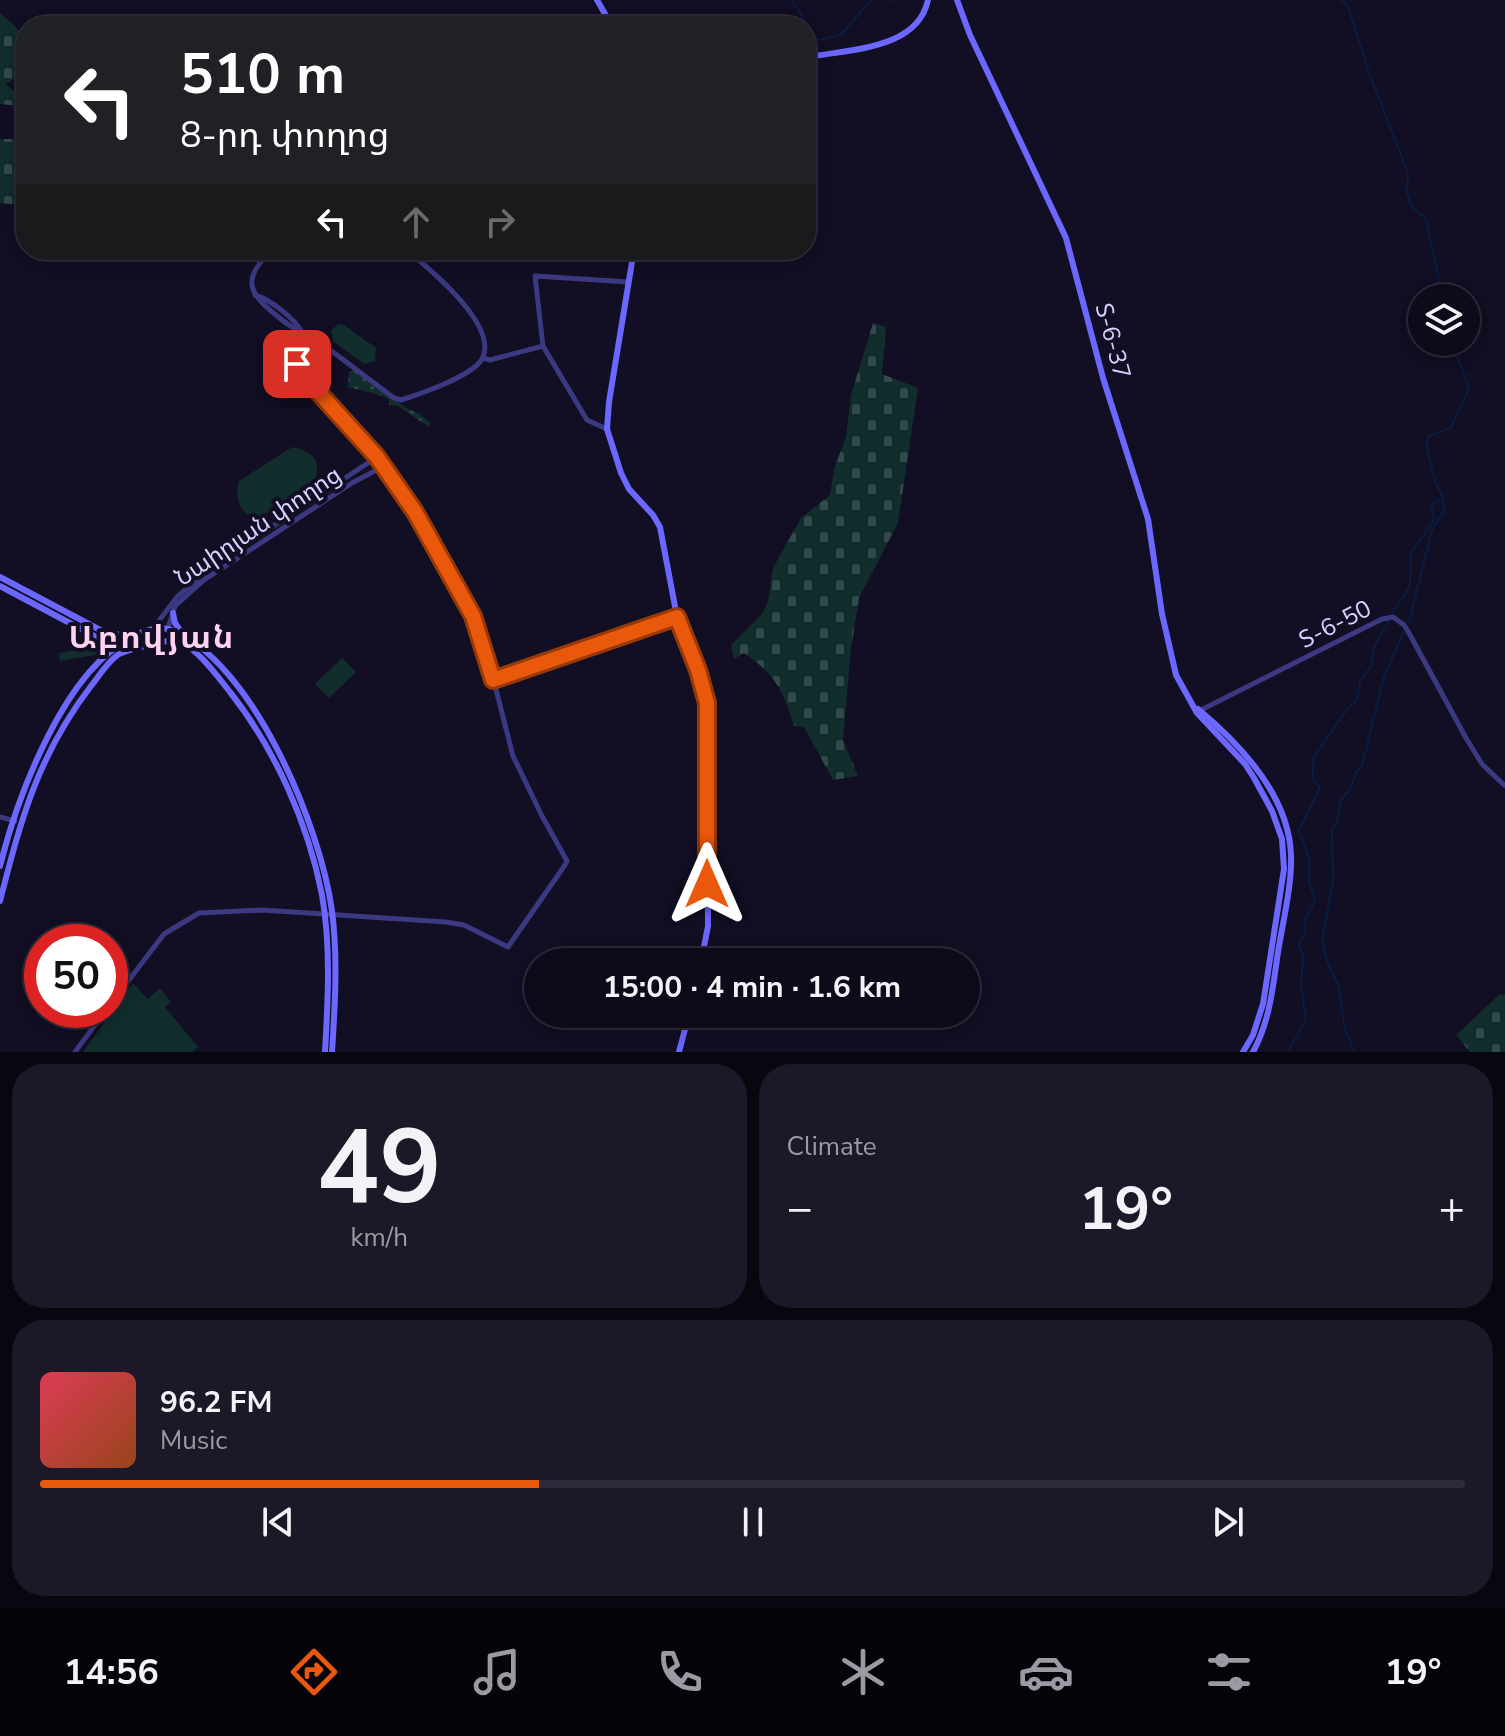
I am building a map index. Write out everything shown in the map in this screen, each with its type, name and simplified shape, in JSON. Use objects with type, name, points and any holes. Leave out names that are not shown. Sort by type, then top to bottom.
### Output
[{"type":"main road","points":[[816,56],[892,40],[917,25],[928,0]]},
{"type":"main road","name":"Տ-6-37","points":[[957,0],[970,35],[1066,238],[1103,378],[1148,519],[1162,614],[1173,664],[1183,691],[1198,712],[1270,790],[1289,836],[1290,870],[1263,1004],[1253,1035],[1243,1052]]},
{"type":"main road","points":[[632,260],[607,429],[629,489],[660,527],[677,617],[707,703],[708,926],[704,948]]},
{"type":"main road","points":[[0,577],[102,631],[134,636]]},
{"type":"main road","points":[[0,586],[98,638],[137,648]]},
{"type":"main road","points":[[173,613],[179,630],[236,686],[269,734],[306,813],[321,859],[335,959],[332,1052]]},
{"type":"main road","points":[[167,641],[170,635],[168,629]]},
{"type":"main road","points":[[0,866],[12,820],[37,757],[89,675],[116,645],[134,636],[151,630],[168,629],[188,638]]},
{"type":"main road","points":[[134,636],[137,648]]},
{"type":"main road","points":[[0,901],[20,823],[46,758],[85,694],[120,654],[167,641],[187,647],[218,677],[263,738],[299,819],[328,914],[325,1052]]},
{"type":"main road","name":"Տ-6-37","points":[[1253,1052],[1267,1019],[1281,912]]},
{"type":"main road","points":[[679,1052],[685,1028]]},
{"type":"street","points":[[265,260],[253,276],[251,285],[259,302],[294,329],[315,338],[394,398],[403,400],[466,374],[483,358],[479,327],[467,306],[419,260]]},
{"type":"street","points":[[607,429],[587,420],[543,346],[535,276],[628,282]]},
{"type":"street","points":[[128,982],[164,934],[199,913],[262,910],[454,923],[508,947],[562,873],[567,861],[513,756],[473,616],[415,512],[384,466],[300,370],[298,359],[305,336]]},
{"type":"street","points":[[483,358],[490,360],[543,346]]},
{"type":"street","name":"Նաիրյան փողոց","points":[[151,630],[177,597],[218,562],[377,457]]},
{"type":"street","name":"Նաիրյան փողոց","points":[[168,629],[180,600],[220,567],[384,466]]},
{"type":"street","points":[[493,680],[677,617]]},
{"type":"street","name":"Տ-6-50","points":[[1198,712],[1382,619],[1393,617],[1409,633],[1482,764],[1504,785]]},
{"type":"street","points":[[0,817],[20,823]]},
{"type":"street","points":[[75,1052],[93,1028]]},
{"type":"green space","points":[[0,13],[16,27],[16,78],[6,84],[16,93],[16,106],[0,104]]},
{"type":"green space","points":[[0,139],[16,139],[16,205],[0,203]]},
{"type":"green space","points":[[873,323],[886,327],[882,374],[918,388],[898,523],[859,598],[851,648],[843,740],[858,776],[833,780],[804,727],[794,726],[786,702],[771,676],[744,653],[734,659],[731,645],[762,614],[768,601],[773,568],[801,518],[830,495],[834,469],[846,437],[851,395]]},
{"type":"green space","points":[[339,324],[376,348],[375,361],[364,364],[333,341],[331,330]]},
{"type":"green space","points":[[307,339],[312,339],[333,355],[328,364],[324,392],[301,364]]},
{"type":"green space","points":[[353,370],[418,413],[431,423],[429,427],[398,406],[389,405],[389,400],[384,396],[348,387],[349,372]]},
{"type":"green space","points":[[292,447],[306,451],[314,458],[317,468],[315,482],[266,513],[247,514],[238,500],[239,481]]},
{"type":"green space","points":[[365,470],[222,564],[179,597],[220,563]]},
{"type":"green space","points":[[95,647],[96,655],[60,661],[59,653]]},
{"type":"green space","points":[[342,658],[356,672],[329,698],[315,684]]},
{"type":"green space","points":[[133,983],[148,999],[160,988],[171,1002],[165,1007],[198,1047],[193,1052],[83,1052],[100,1028],[128,1028],[128,990]]},
{"type":"green space","points":[[1505,994],[1505,1052],[1470,1052],[1456,1035],[1499,995]]},
{"type":"waterway","points":[[791,0],[802,16]]},
{"type":"waterway","points":[[816,38],[842,34],[871,0]]},
{"type":"waterway","points":[[1342,0],[1348,6],[1369,73],[1408,173],[1407,192],[1411,206],[1426,219],[1440,284]]},
{"type":"waterway","points":[[1409,622],[1432,530],[1444,511],[1427,446],[1428,436],[1451,428],[1469,388],[1457,356]]},
{"type":"waterway","points":[[1393,612],[1410,586],[1411,553],[1433,522],[1431,506],[1442,498]]},
{"type":"waterway","points":[[1288,1052],[1306,1020],[1301,987],[1303,957],[1299,945],[1306,930],[1304,921],[1315,901],[1309,881],[1310,860],[1299,831],[1320,787],[1312,780],[1314,757],[1357,700],[1360,681],[1372,665],[1373,649],[1389,621]]},
{"type":"waterway","points":[[1354,1052],[1345,1029],[1338,985],[1328,964],[1322,939],[1333,882],[1332,830],[1337,823],[1341,800],[1362,766],[1384,677],[1403,633]]},
{"type":"district","name":"Աբովյան","points":[[152,637]]},
{"type":"route","points":[[297,364],[302,374],[377,457],[415,512],[473,616],[493,680],[677,617],[706,694],[707,884]]}]
